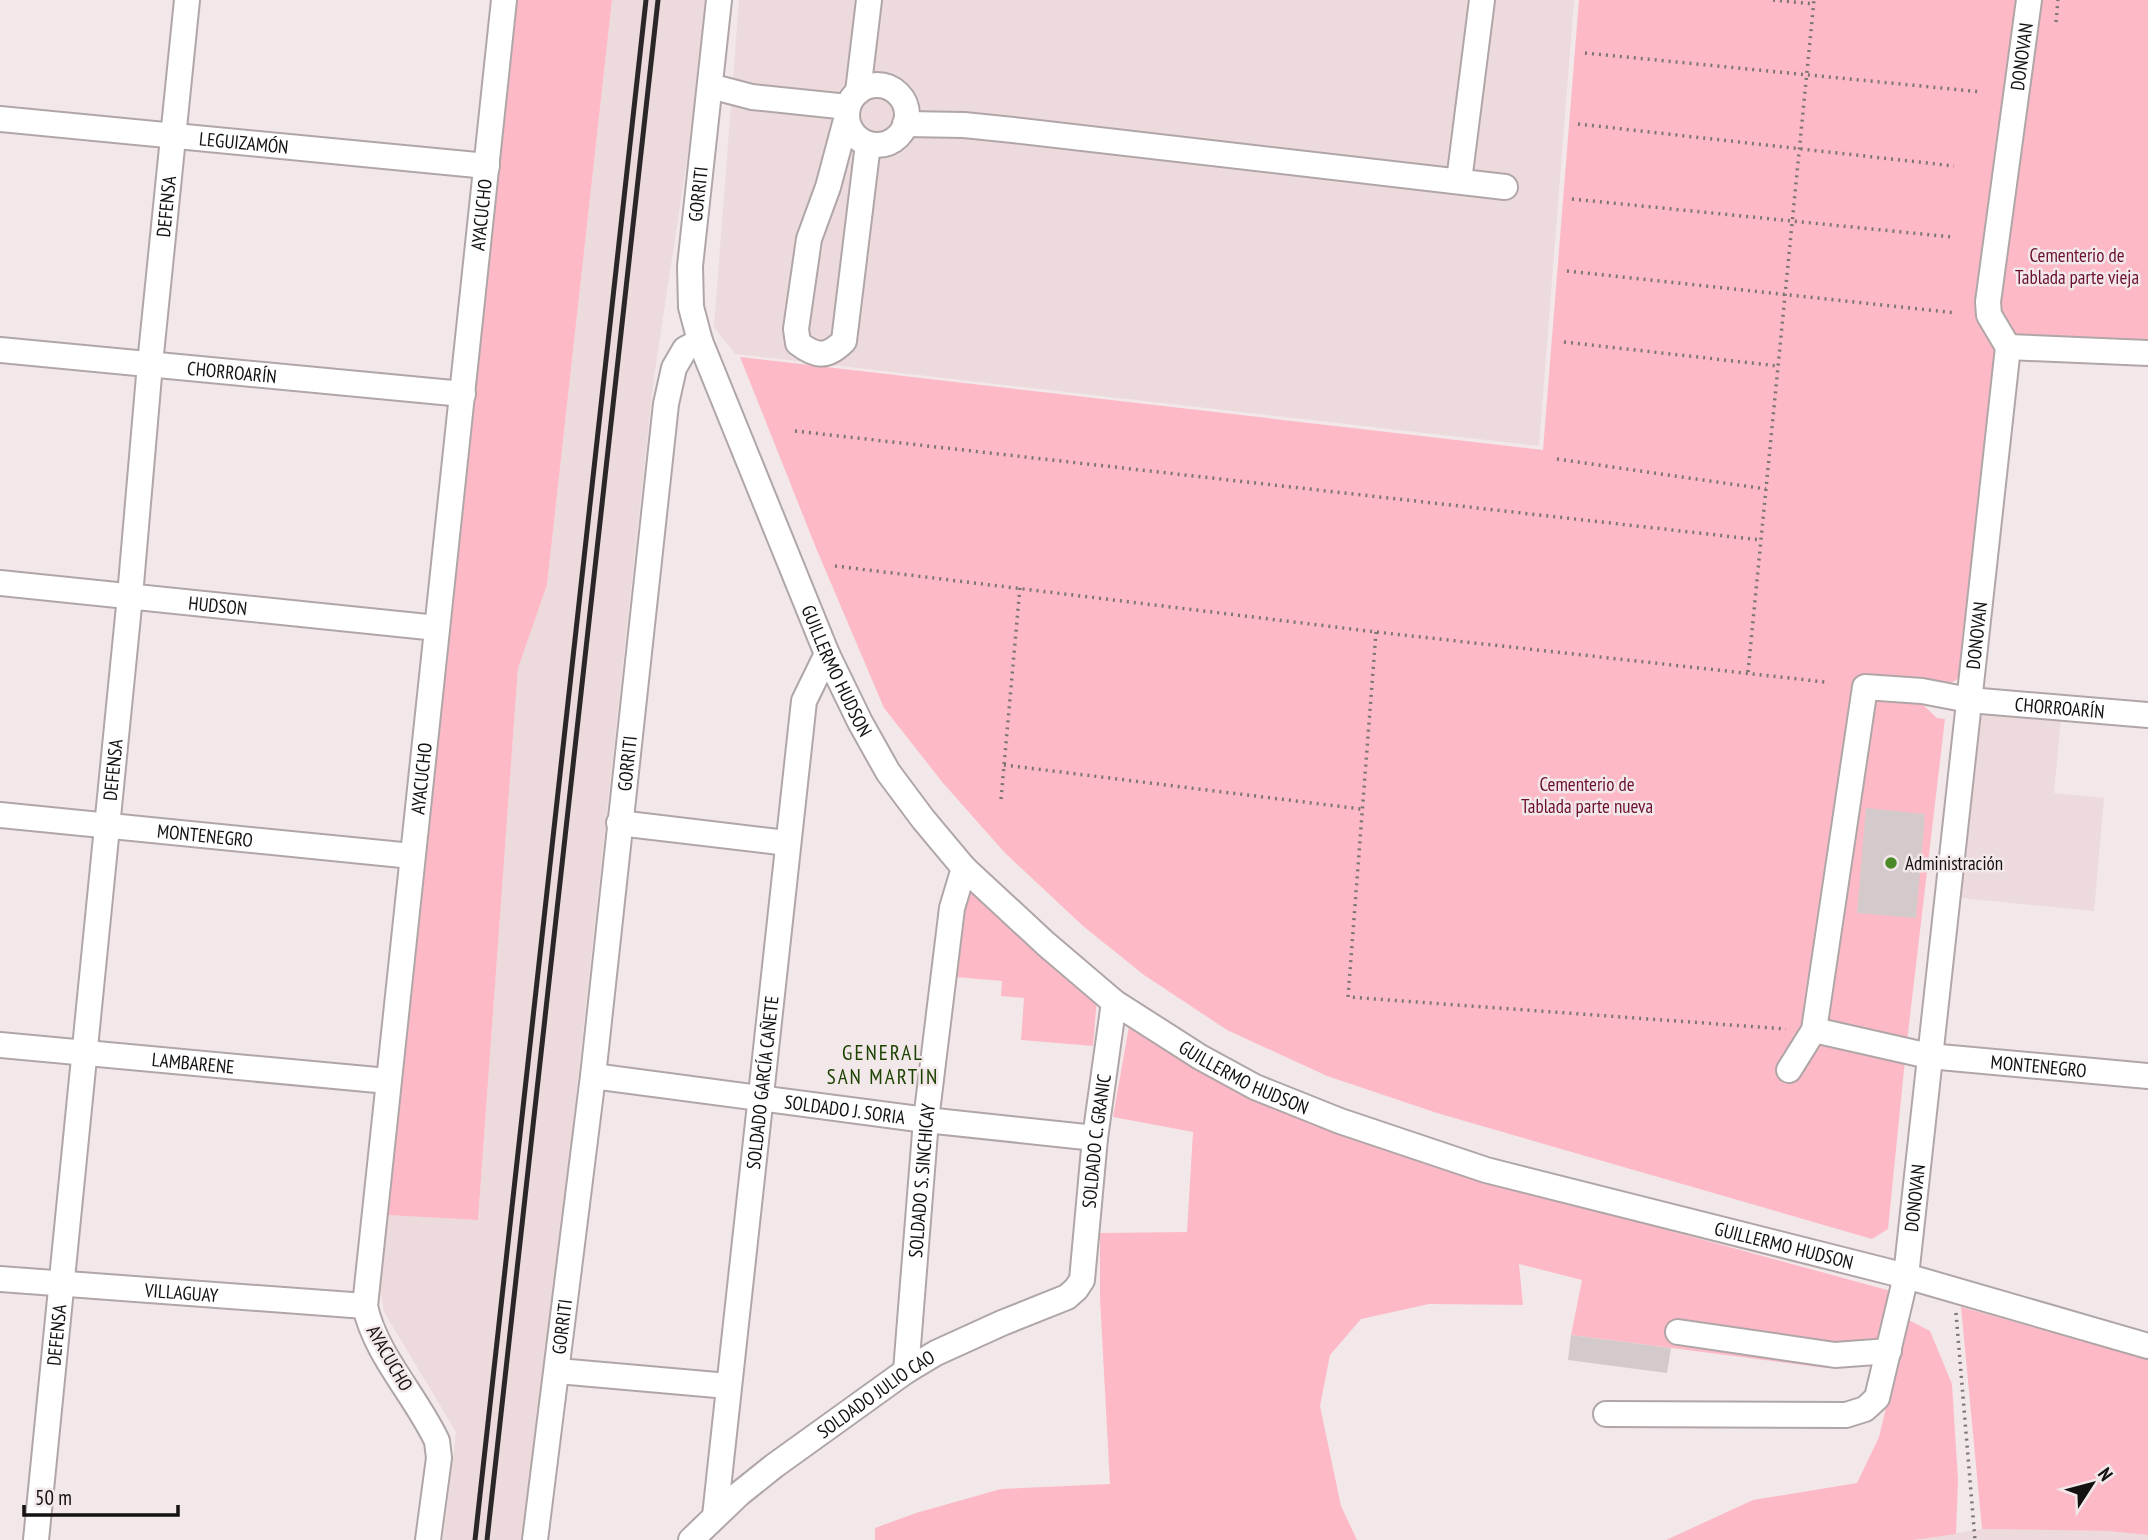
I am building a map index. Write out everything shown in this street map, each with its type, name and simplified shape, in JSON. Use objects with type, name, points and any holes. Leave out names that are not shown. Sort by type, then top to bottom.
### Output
[{"type":"street","name":"DEFENSA","points":[[36,1540],[187,0]]},
{"type":"street","name":"AYACUCHO","points":[[428,1540],[439,1458],[437,1441],[377,1340],[368,1322],[365,1306],[504,0]]},
{"type":"street","name":"GORRITI","points":[[535,1540],[593,1076],[666,404],[674,368],[685,349],[700,341],[691,307],[690,266],[719,0]]},
{"type":"street","points":[[868,144],[844,341],[825,355],[808,351],[798,343],[796,329],[810,239],[851,105],[869,0]]},
{"type":"street","points":[[1459,181],[1482,0]]},
{"type":"street","name":"DONOVAN","points":[[1606,1414],[1846,1415],[1865,1409],[1877,1398],[1906,1276],[2008,347],[1989,315],[1988,302],[2029,0]]},
{"type":"street","points":[[710,86],[752,97],[851,105],[876,85],[893,91],[905,105],[905,124],[895,139],[878,145],[868,144],[853,134],[851,105]]},
{"type":"street","name":"LEGUIZAMÓN","points":[[0,119],[488,166]]},
{"type":"street","points":[[905,124],[964,125],[1013,130],[1505,187]]},
{"type":"street","name":"GUILLERMO HUDSON","points":[[700,341],[827,654],[888,772],[923,820],[964,868],[1114,1002],[1200,1057],[1255,1087],[1340,1121],[1486,1170],[1906,1276],[2148,1346]]},
{"type":"street","points":[[2008,347],[2148,353]]},
{"type":"street","name":"CHORROARÍN","points":[[0,350],[463,394]]},
{"type":"street","name":"HUDSON","points":[[0,583],[437,628]]},
{"type":"street","name":"SOLDADO GARCÍA CAÑETE","points":[[715,1516],[804,701],[827,654]]},
{"type":"street","name":"CHORROARÍN","points":[[1814,1030],[1865,687],[1922,691],[1969,700],[2148,715]]},
{"type":"street","name":"MONTENEGRO","points":[[0,815],[412,856]]},
{"type":"street","points":[[619,823],[787,843]]},
{"type":"street","name":"SOLDADO S. SINCHICAY","points":[[906,1371],[926,1120],[952,908],[964,868]]},
{"type":"street","name":"SOLDADO C. GRANIC","points":[[1082,1280],[1095,1138],[1114,1002]]},
{"type":"street","points":[[1789,1070],[1814,1030]]},
{"type":"street","name":"MONTENEGRO","points":[[1814,1030],[1929,1056],[2148,1076]]},
{"type":"street","name":"LAMBARENE","points":[[0,1045],[388,1082]]},
{"type":"street","name":"SOLDADO J. SORIA","points":[[593,1076],[926,1120],[1095,1138]]},
{"type":"street","name":"VILLAGUAY","points":[[0,1279],[365,1306]]},
{"type":"street","name":"SOLDADO JULIO CAO","points":[[691,1540],[774,1466],[906,1371],[948,1348],[1067,1297],[1082,1280]]},
{"type":"street","points":[[1678,1332],[1836,1355],[1889,1350]]},
{"type":"street","points":[[558,1371],[728,1386]]},
{"type":"path","points":[[1748,672],[1814,2],[1773,0]]},
{"type":"path","points":[[2056,22],[2058,0]]},
{"type":"path","points":[[1585,52],[1982,92]]},
{"type":"path","points":[[1578,124],[1954,166]]},
{"type":"path","points":[[1572,199],[1952,237]]},
{"type":"path","points":[[1567,271],[1956,313]]},
{"type":"path","points":[[1564,342],[1778,366]]},
{"type":"path","points":[[795,431],[1761,540]]},
{"type":"path","points":[[1557,459],[1766,489]]},
{"type":"path","points":[[835,566],[1376,632],[1825,682]]},
{"type":"path","points":[[1001,799],[1020,587]]},
{"type":"path","points":[[1376,632],[1348,997],[1786,1029]]},
{"type":"path","points":[[1004,765],[1362,809]]},
{"type":"path","points":[[1955,1290],[1975,1540]]},
{"type":"shaded area","points":[[612,0],[708,0],[696,100],[654,377],[528,1540],[443,1540],[456,1432],[384,1312],[380,1288],[386,1215],[478,1220],[518,667],[547,585]]},
{"type":"shaded area","points":[[739,0],[1574,0],[1539,446],[735,354],[714,327]]},
{"type":"shaded area","points":[[1994,711],[2061,718],[2054,793],[2104,798],[2094,911],[1961,898],[1977,724],[1982,716]]},
{"type":"shaded area","points":[[1982,1529],[2108,1531],[2148,1535],[2148,1540],[1914,1540]]},
{"type":"green space","points":[[509,0],[612,0],[547,585],[518,668],[478,1220],[386,1215]]},
{"type":"green space","name":"Cementerio de Tablada parte nueva","points":[[1579,0],[2018,0],[1981,310],[1980,325],[1991,329],[1997,335],[1961,675],[1955,681],[1922,691],[1922,704],[1937,718],[1945,719],[1888,1229],[1872,1239],[1437,1113],[1327,1076],[1227,1030],[1144,975],[1083,926],[1005,853],[943,783],[884,708],[816,548],[740,357],[1543,450]]},
{"type":"green space","name":"Cementerio de Tablada parte vieja","points":[[2037,0],[2148,0],[2148,343],[2013,334],[1999,317]]},
{"type":"green space","points":[[976,891],[1097,998],[1093,1046],[1021,1040],[1024,998],[1001,996],[1002,981],[955,977],[965,895]]},
{"type":"green space","points":[[1129,1026],[1270,1103],[1462,1174],[1891,1291],[1876,1342],[1826,1368],[1571,1335],[1582,1280],[1519,1264],[1523,1305],[1429,1304],[1361,1319],[1330,1355],[1320,1406],[1341,1506],[1357,1540],[875,1540],[875,1528],[916,1513],[1001,1489],[1110,1484],[1100,1299],[1100,1233],[1187,1232],[1193,1132],[1113,1117]]},
{"type":"green space","points":[[1961,1307],[2148,1359],[2148,1535],[2108,1531],[1982,1529]]},
{"type":"green space","points":[[1907,1319],[1930,1331],[1952,1384],[1958,1480],[1956,1534],[1914,1540],[1666,1540],[1753,1500],[1857,1483],[1879,1437]]},
{"type":"building","name":"Administración","points":[[1866,808],[1925,814],[1916,918],[1857,913]]},
{"type":"building","points":[[1571,1335],[1671,1348],[1667,1373],[1568,1360]]},
{"type":"railway","points":[[475,1540],[646,0]]},
{"type":"railway","points":[[487,1540],[658,0]]},
{"type":"place","name":"Administración","points":[[1891,863]]},
{"type":"district","name":"GENERAL SAN MARTIN","points":[[883,1064]]}]
